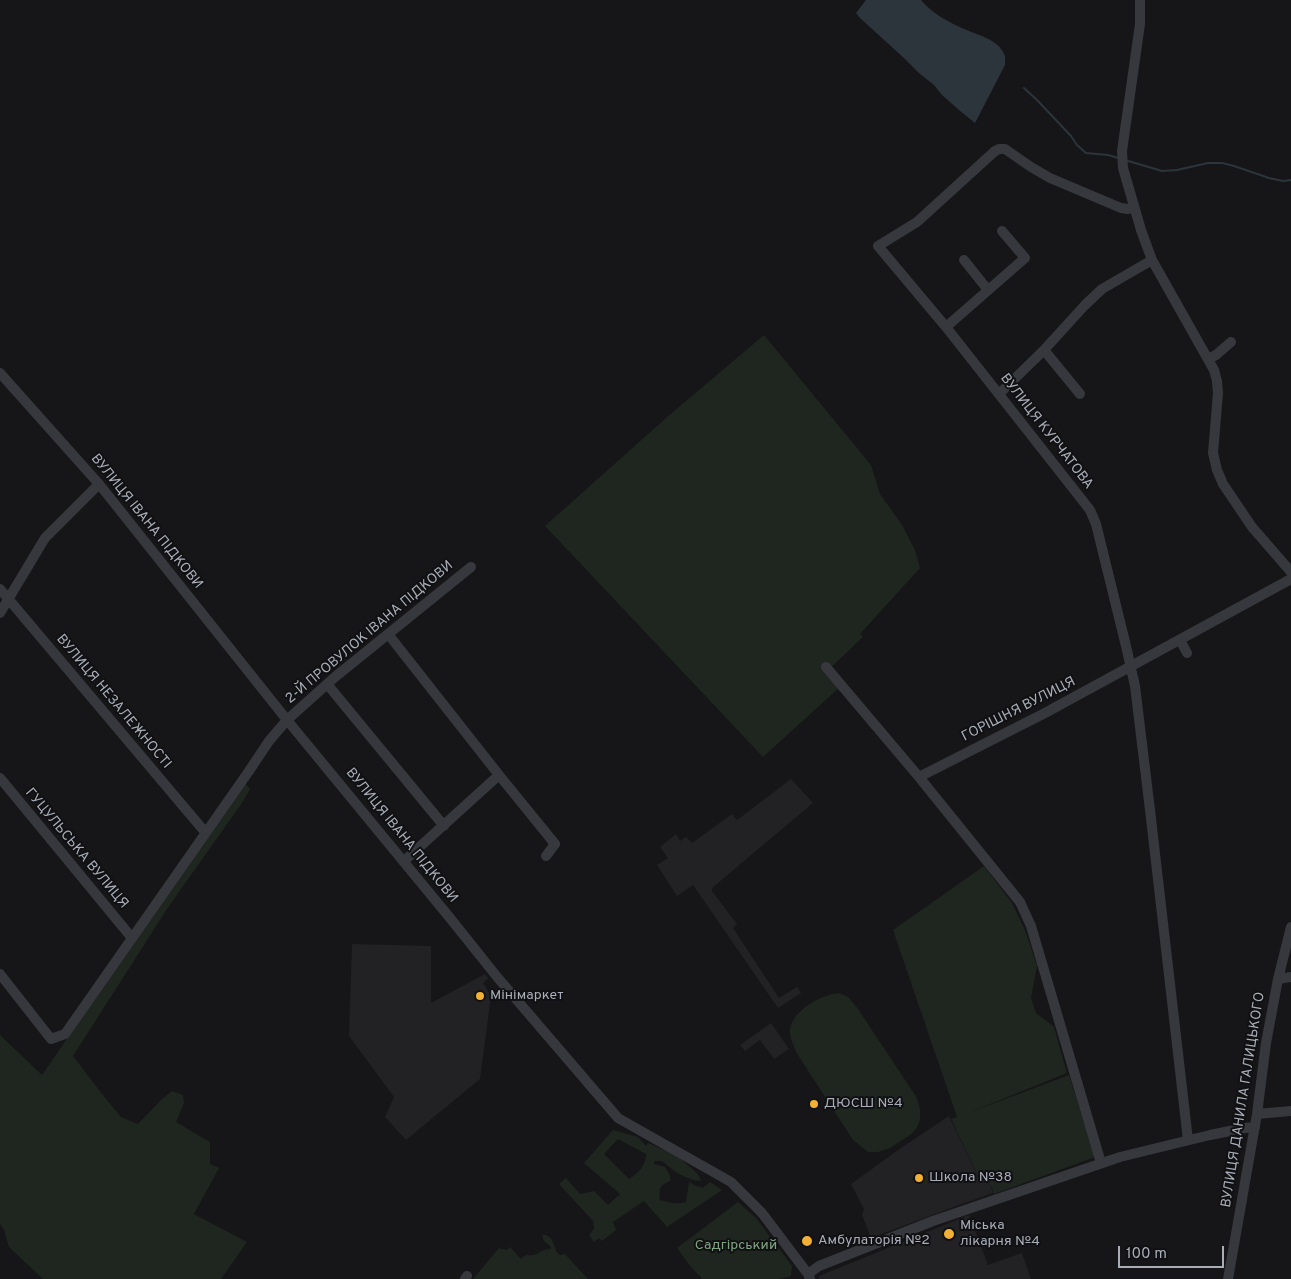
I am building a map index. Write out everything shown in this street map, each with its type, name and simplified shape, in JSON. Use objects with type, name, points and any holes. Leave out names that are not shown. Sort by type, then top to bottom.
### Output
[{"type":"street","points":[[1140,0],[1140,24],[1122,151],[1123,168],[1152,260],[1214,370],[1218,393],[1214,454],[1217,470],[1223,484],[1252,527],[1291,572]]},
{"type":"street","name":"ВУЛИЦЯ КУРЧАТОВА","points":[[1134,207],[1128,209],[1121,208],[1050,178],[1030,167],[1005,149],[999,149],[917,222],[878,246],[946,327],[1090,510],[1098,534],[1135,686],[1188,1140]]},
{"type":"street","points":[[946,327],[1025,258],[1002,231]]},
{"type":"street","points":[[964,260],[988,290]]},
{"type":"street","points":[[999,394],[1102,289],[1152,260]]},
{"type":"street","points":[[1208,359],[1216,355],[1231,342]]},
{"type":"street","points":[[1044,350],[1080,394]]},
{"type":"street","name":"ВУЛИЦЯ ІВАНА ПІДКОВИ","points":[[0,373],[99,484],[287,720],[498,978],[618,1118],[731,1182],[762,1213],[809,1276]]},
{"type":"street","points":[[0,614],[45,538],[99,484]]},
{"type":"street","name":"2-Й ПРОВУЛОК ІВАНА ПІДКОВИ","points":[[0,974],[51,1039],[65,1034],[269,740],[287,720],[327,684],[471,567]]},
{"type":"street","name":"ГОРІШНЯ ВУЛИЦЯ","points":[[919,777],[1045,713],[1291,579]]},
{"type":"street","name":"ВУЛИЦЯ НЕЗАЛЕЖНОСТІ","points":[[0,589],[205,832]]},
{"type":"street","points":[[388,634],[556,844],[546,856]]},
{"type":"street","points":[[1180,640],[1187,653]]},
{"type":"street","points":[[826,667],[919,777],[1020,902],[1031,926],[1101,1163]]},
{"type":"street","points":[[327,684],[444,826]]},
{"type":"street","points":[[404,861],[499,775]]},
{"type":"street","name":"ГУЦУЛЬСЬКА ВУЛИЦЯ","points":[[0,778],[132,938]]},
{"type":"street","name":"ВУЛИЦЯ ДАНИЛА ГАЛИЦЬКОГО","points":[[1228,1279],[1255,1127],[1266,1043],[1278,980],[1291,927]]},
{"type":"street","points":[[1278,980],[1291,978]]},
{"type":"street","points":[[1257,1114],[1291,1111]]},
{"type":"street","points":[[809,1276],[819,1266],[933,1221],[1101,1163],[1188,1140],[1255,1127]]},
{"type":"shaded area","points":[[866,0],[921,0],[943,18],[998,45],[1005,56],[1005,65],[975,123],[942,95],[934,85],[860,18],[856,13]]},
{"type":"shaded area","points":[[791,779],[813,803],[712,888],[712,891],[737,924],[733,928],[779,998],[797,987],[801,993],[778,1008],[693,885],[677,896],[657,865],[668,858],[660,847],[676,834],[680,841],[686,837],[692,843],[732,814],[737,820]]},
{"type":"shaded area","points":[[352,944],[431,946],[431,1003],[485,974],[488,978],[483,983],[491,996],[480,1079],[406,1140],[385,1117],[394,1097],[349,1036]]},
{"type":"shaded area","points":[[771,1023],[789,1049],[774,1059],[760,1040],[745,1051],[740,1045]]},
{"type":"shaded area","name":"Школа №38","points":[[949,1116],[979,1179],[987,1176],[993,1193],[871,1238],[862,1215],[864,1209],[851,1184]]},
{"type":"shaded area","name":"Міська лікарня №4","points":[[969,1215],[988,1265],[1022,1253],[1031,1279],[819,1279],[819,1276]]},
{"type":"green space","points":[[764,335],[871,465],[880,494],[902,525],[915,550],[920,568],[860,634],[863,637],[826,672],[840,687],[763,757],[545,526],[666,418]]},
{"type":"green space","points":[[245,783],[250,789],[242,803],[167,909],[73,1056],[121,1117],[138,1124],[172,1091],[183,1095],[184,1103],[176,1122],[210,1142],[210,1164],[219,1168],[194,1214],[247,1242],[221,1279],[43,1279],[9,1247],[4,1230],[0,1224],[0,1035],[42,1075]]},
{"type":"green space","points":[[984,866],[1012,903],[1025,930],[1037,966],[1031,998],[1036,1013],[1054,1027],[1067,1073],[968,1113],[1069,1075],[1095,1157],[994,1194],[987,1176],[979,1178],[951,1119],[957,1117],[893,930]]},
{"type":"green space","points":[[839,993],[848,997],[856,1006],[917,1098],[920,1109],[920,1120],[917,1128],[890,1148],[878,1152],[868,1152],[853,1140],[796,1052],[791,1038],[790,1029],[797,1015],[803,1009],[817,1000]]},
{"type":"green space","points":[[613,1130],[638,1137],[646,1146],[648,1143],[676,1155],[698,1174],[701,1181],[685,1177],[662,1161],[654,1161],[654,1164],[665,1167],[670,1176],[670,1181],[661,1188],[660,1200],[676,1203],[686,1202],[689,1182],[703,1188],[710,1182],[722,1190],[667,1227],[644,1201],[613,1222],[616,1230],[602,1241],[599,1238],[594,1242],[589,1235],[594,1229],[593,1221],[559,1184],[566,1178],[580,1194],[594,1191],[608,1205],[620,1194],[584,1163]],"holes":[[[618,1139],[646,1154],[645,1162],[641,1168],[629,1179],[604,1154]]]},
{"type":"green space","name":"Садгірський","points":[[738,1202],[756,1218],[792,1266],[791,1276],[779,1279],[701,1279],[677,1248]]},
{"type":"green space","points":[[542,1234],[547,1235],[552,1240],[557,1252],[560,1255],[565,1254],[588,1279],[473,1279],[499,1248],[507,1250],[510,1247],[521,1259],[526,1255],[534,1255],[550,1249],[551,1247],[544,1241]]},
{"type":"waterway","points":[[1024,88],[1086,153],[1118,158]]},
{"type":"waterway","points":[[1125,160],[1162,171],[1177,170],[1208,163],[1222,163],[1269,178],[1283,181],[1291,180]]},
{"type":"place","name":"Мінімаркет","points":[[480,996]]},
{"type":"place","name":"ДЮСШ №4","points":[[814,1104]]},
{"type":"place","name":"Школа №38","points":[[919,1178]]},
{"type":"place","name":"Міська лікарня №4","points":[[949,1234]]},
{"type":"place","name":"Амбулаторія №2","points":[[807,1241]]}]
